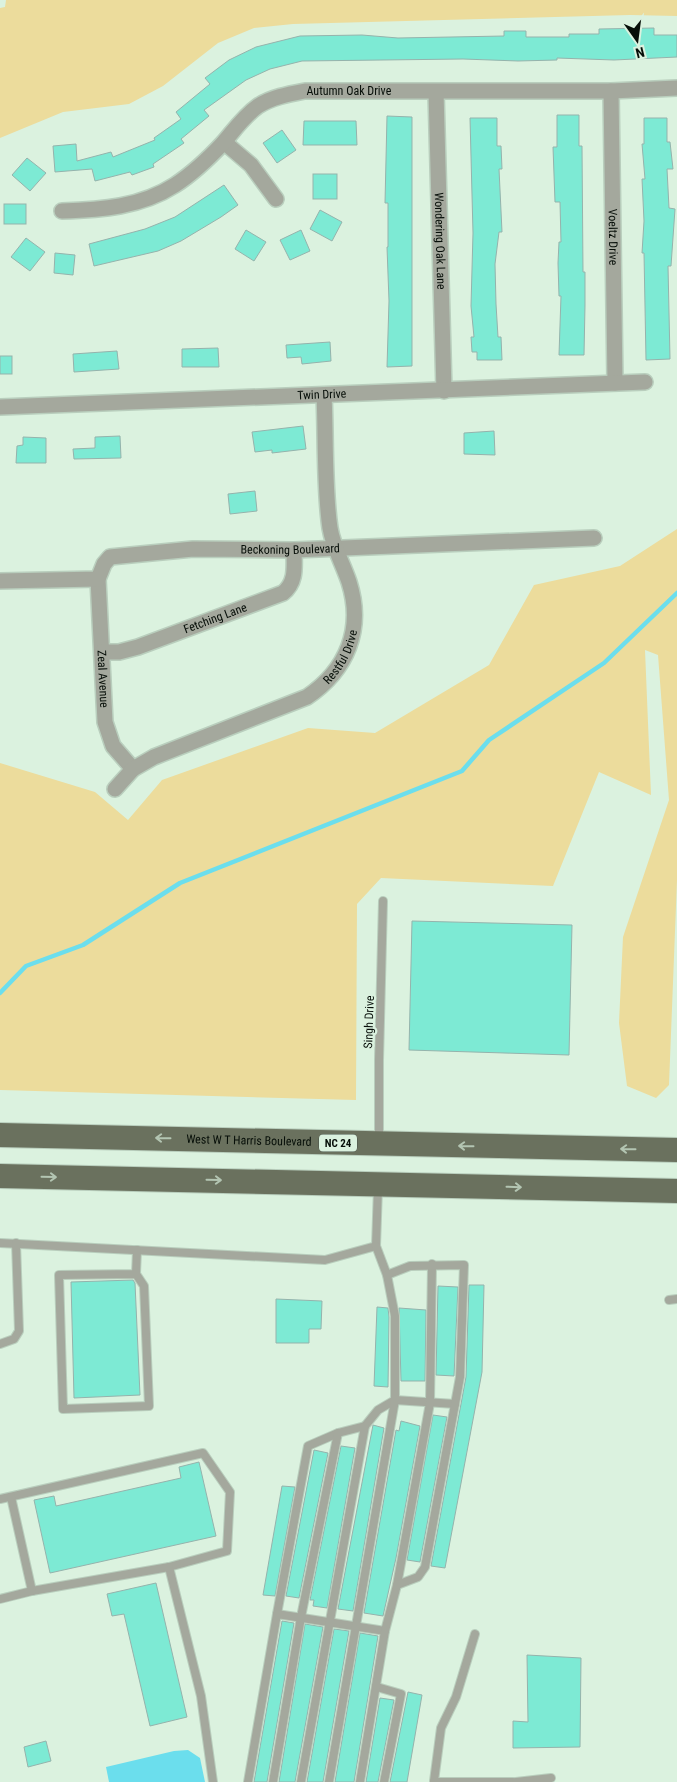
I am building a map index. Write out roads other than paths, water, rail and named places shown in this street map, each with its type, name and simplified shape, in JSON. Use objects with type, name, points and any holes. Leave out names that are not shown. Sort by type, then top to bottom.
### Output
[{"type":"main road","name":"West W T Harris Boulevard","points":[[0,1135],[677,1150]]},
{"type":"main road","points":[[0,1176],[672,1191]]},
{"type":"street","name":"Autumn Oak Drive","points":[[62,211],[95,210],[130,204],[153,197],[176,185],[224,142],[239,122],[259,106],[277,97],[305,90],[436,92],[612,91],[677,88]]},
{"type":"street","name":"Voeltz Drive","points":[[612,91],[615,383]]},
{"type":"street","name":"Wondering Oak Lane","points":[[436,92],[444,391]]},
{"type":"street","points":[[224,142],[251,165],[276,199]]},
{"type":"street","name":"Twin Drive","points":[[0,407],[645,382]]},
{"type":"street","name":"Restful Drive","points":[[115,789],[133,769],[154,757],[307,697],[323,686],[344,660],[349,647],[355,613],[349,582],[330,527],[324,395]]},
{"type":"street","name":"Beckoning Boulevard","points":[[98,579],[104,564],[110,557],[193,549],[294,550],[594,538]]},
{"type":"street","name":"Fetching Lane","points":[[102,652],[119,652],[138,647],[283,593],[291,586],[294,577],[294,550]]},
{"type":"street","points":[[0,582],[98,579]]},
{"type":"street","name":"Zeal Avenue","points":[[98,579],[105,722],[113,746],[133,769]]},
{"type":"lane","name":"Singh Drive","points":[[379,1144],[379,1060],[384,901]]},
{"type":"lane","points":[[330,1782],[395,1400],[395,1316],[387,1275],[376,1246],[378,1184]]},
{"type":"lane","points":[[0,1244],[16,1243],[325,1260],[376,1246]]},
{"type":"lane","points":[[0,1344],[14,1338],[19,1331],[16,1243]]},
{"type":"lane","points":[[136,1274],[60,1275],[63,1410],[149,1406],[144,1286],[136,1274],[137,1250]]},
{"type":"lane","points":[[387,1275],[410,1266],[432,1264],[464,1265],[460,1377],[426,1567],[418,1577],[397,1585]]},
{"type":"lane","points":[[360,1782],[378,1687],[385,1632],[397,1585],[430,1403],[432,1264]]},
{"type":"lane","points":[[301,1782],[328,1622],[365,1426],[378,1410],[395,1400],[455,1404]]},
{"type":"lane","points":[[248,1782],[308,1446],[338,1433],[365,1426]]},
{"type":"lane","points":[[273,1782],[301,1617],[338,1433]]},
{"type":"lane","points":[[0,1499],[203,1453],[230,1492],[227,1552],[169,1567],[32,1591],[0,1599]]},
{"type":"lane","points":[[11,1497],[32,1591]]},
{"type":"lane","points":[[169,1567],[202,1696],[212,1782]]},
{"type":"lane","points":[[277,1614],[385,1632]]},
{"type":"lane","points":[[476,1634],[456,1696],[440,1728],[434,1781],[514,1782],[551,1778]]},
{"type":"lane","points":[[378,1687],[401,1694],[384,1782]]},
{"type":"water","points":[[188,1750],[200,1758],[205,1782],[109,1782],[106,1767],[174,1751]]},
{"type":"waterway","points":[[0,993],[26,966],[83,945],[180,883],[462,771],[489,740],[604,663],[677,593]]}]
